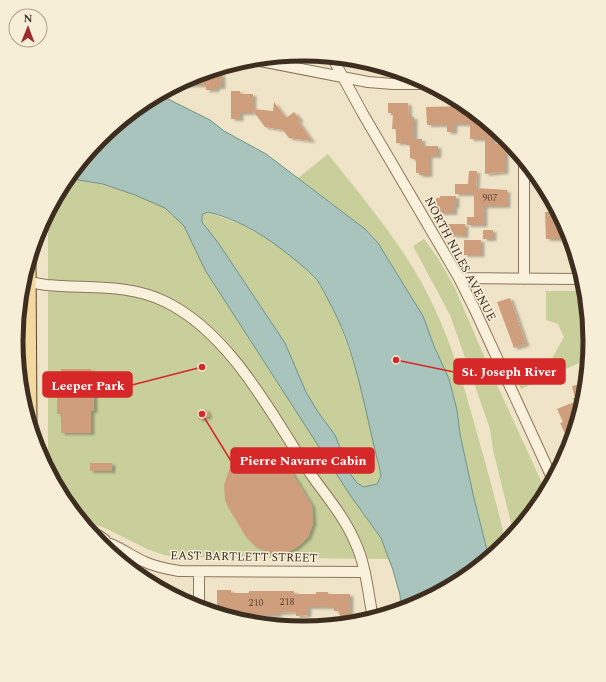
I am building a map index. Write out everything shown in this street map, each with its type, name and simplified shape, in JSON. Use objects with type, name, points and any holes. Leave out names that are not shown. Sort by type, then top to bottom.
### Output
[{"type":"main road","points":[[23,349],[25,303]]},
{"type":"street","points":[[269,63],[344,78],[380,83],[406,81]]},
{"type":"street","name":"NORTH NILES AVENUE","points":[[335,63],[363,114],[459,278],[550,473]]},
{"type":"street","points":[[524,170],[524,279]]},
{"type":"street","points":[[459,278],[576,279]]},
{"type":"street","points":[[29,282],[46,285],[121,289],[147,294],[182,311],[214,339],[229,355],[258,392],[311,475],[339,512],[356,542],[372,612]]},
{"type":"street","name":"EAST BARTLETT STREET","points":[[112,546],[156,567],[179,571],[364,572]]},
{"type":"street","points":[[199,572],[199,601]]},
{"type":"green space","points":[[328,154],[380,219],[404,253],[425,289],[441,322],[460,373],[499,514],[504,536],[488,552],[473,494],[460,434],[457,410],[449,379],[434,346],[423,316],[378,243],[365,229],[298,178]]},
{"type":"green space","points":[[75,179],[103,184],[135,195],[165,208],[173,216],[207,212],[243,225],[271,241],[299,262],[317,281],[328,299],[339,322],[358,376],[381,476],[362,512],[381,538],[389,559],[175,557],[164,555],[147,549],[105,528],[90,523],[70,497],[52,465],[48,450],[48,226],[70,185]]},
{"type":"green space","points":[[424,239],[438,258],[454,286],[543,485],[536,497],[512,528],[493,450],[490,429],[450,315],[413,246]]},
{"type":"green space","points":[[546,291],[579,291],[583,341],[582,362],[521,389],[513,373],[551,360],[564,337],[558,324],[546,320]]},
{"type":"water","points":[[165,98],[210,120],[224,131],[266,154],[365,229],[378,243],[423,316],[434,346],[449,379],[457,410],[460,434],[473,494],[488,552],[459,574],[427,592],[401,603],[400,595],[393,570],[381,538],[350,495],[205,270],[184,226],[165,208],[135,195],[103,184],[75,179],[92,156],[118,130],[147,108]],"holes":[[[208,212],[246,226],[272,242],[304,267],[319,283],[342,328],[355,366],[381,476],[377,484],[364,487],[357,483],[351,475],[335,435],[318,412],[306,392],[285,343],[219,244],[202,222],[203,214]]]},
{"type":"building","points":[[222,74],[222,87],[216,87],[216,90],[206,90],[206,85],[190,85]]},
{"type":"building","points":[[231,91],[240,91],[240,94],[253,94],[253,109],[273,111],[274,102],[286,118],[294,112],[300,119],[298,121],[312,141],[289,138],[283,130],[265,127],[253,111],[253,113],[240,113],[240,119],[231,119]]},
{"type":"building","points":[[388,103],[408,103],[409,117],[414,117],[414,139],[422,139],[422,146],[438,146],[438,156],[429,156],[429,175],[419,175],[419,173],[416,173],[416,160],[410,158],[410,145],[406,145],[406,143],[396,143],[396,129],[392,129],[393,115],[388,113]]},
{"type":"building","points":[[456,106],[488,130],[493,135],[493,144],[502,144],[505,147],[505,172],[485,174],[485,139],[470,139],[470,124],[454,124],[454,132],[447,132],[447,125],[427,125],[426,107]]},
{"type":"building","points":[[469,171],[477,171],[476,188],[507,190],[507,206],[484,206],[484,225],[467,225],[467,217],[474,217],[474,194],[455,194],[455,184],[468,184]]},
{"type":"building","points":[[440,196],[456,196],[454,213],[440,213],[440,211],[436,211],[436,198],[440,198]]},
{"type":"building","points":[[545,212],[551,212],[561,231],[561,239],[546,239]]},
{"type":"building","points":[[448,224],[465,224],[465,236],[448,235]]},
{"type":"building","points":[[483,230],[493,230],[493,239],[483,239]]},
{"type":"building","points":[[464,240],[481,240],[481,255],[464,255]]},
{"type":"building","points":[[510,298],[526,344],[514,348],[497,302]]},
{"type":"building","points":[[61,369],[91,369],[91,390],[94,390],[94,411],[91,411],[91,433],[61,433],[61,414],[57,414],[57,387],[61,387]]},
{"type":"building","points":[[580,384],[566,436],[560,423],[563,422],[557,409],[574,402],[573,398],[575,398],[572,386]]},
{"type":"building","points":[[206,409],[209,416],[199,420],[196,413]]},
{"type":"building","points":[[258,453],[268,453],[283,462],[289,468],[312,506],[313,523],[308,537],[296,548],[285,553],[269,553],[256,547],[246,537],[225,500],[224,485],[229,470],[240,459]]},
{"type":"building","points":[[90,463],[112,463],[112,471],[90,471]]},
{"type":"building","points":[[217,590],[231,590],[231,593],[249,593],[249,591],[294,591],[294,594],[316,594],[316,592],[328,592],[328,594],[350,594],[350,613],[352,613],[352,617],[340,619],[339,611],[334,611],[334,607],[308,607],[308,615],[296,616],[296,612],[278,613],[278,615],[246,615],[217,607]]},
{"type":"place","name":"St. Joseph River","points":[[396,360]]},
{"type":"place","name":"Leeper Park","points":[[202,367]]},
{"type":"place","name":"Pierre Navarre Cabin","points":[[202,414]]}]
